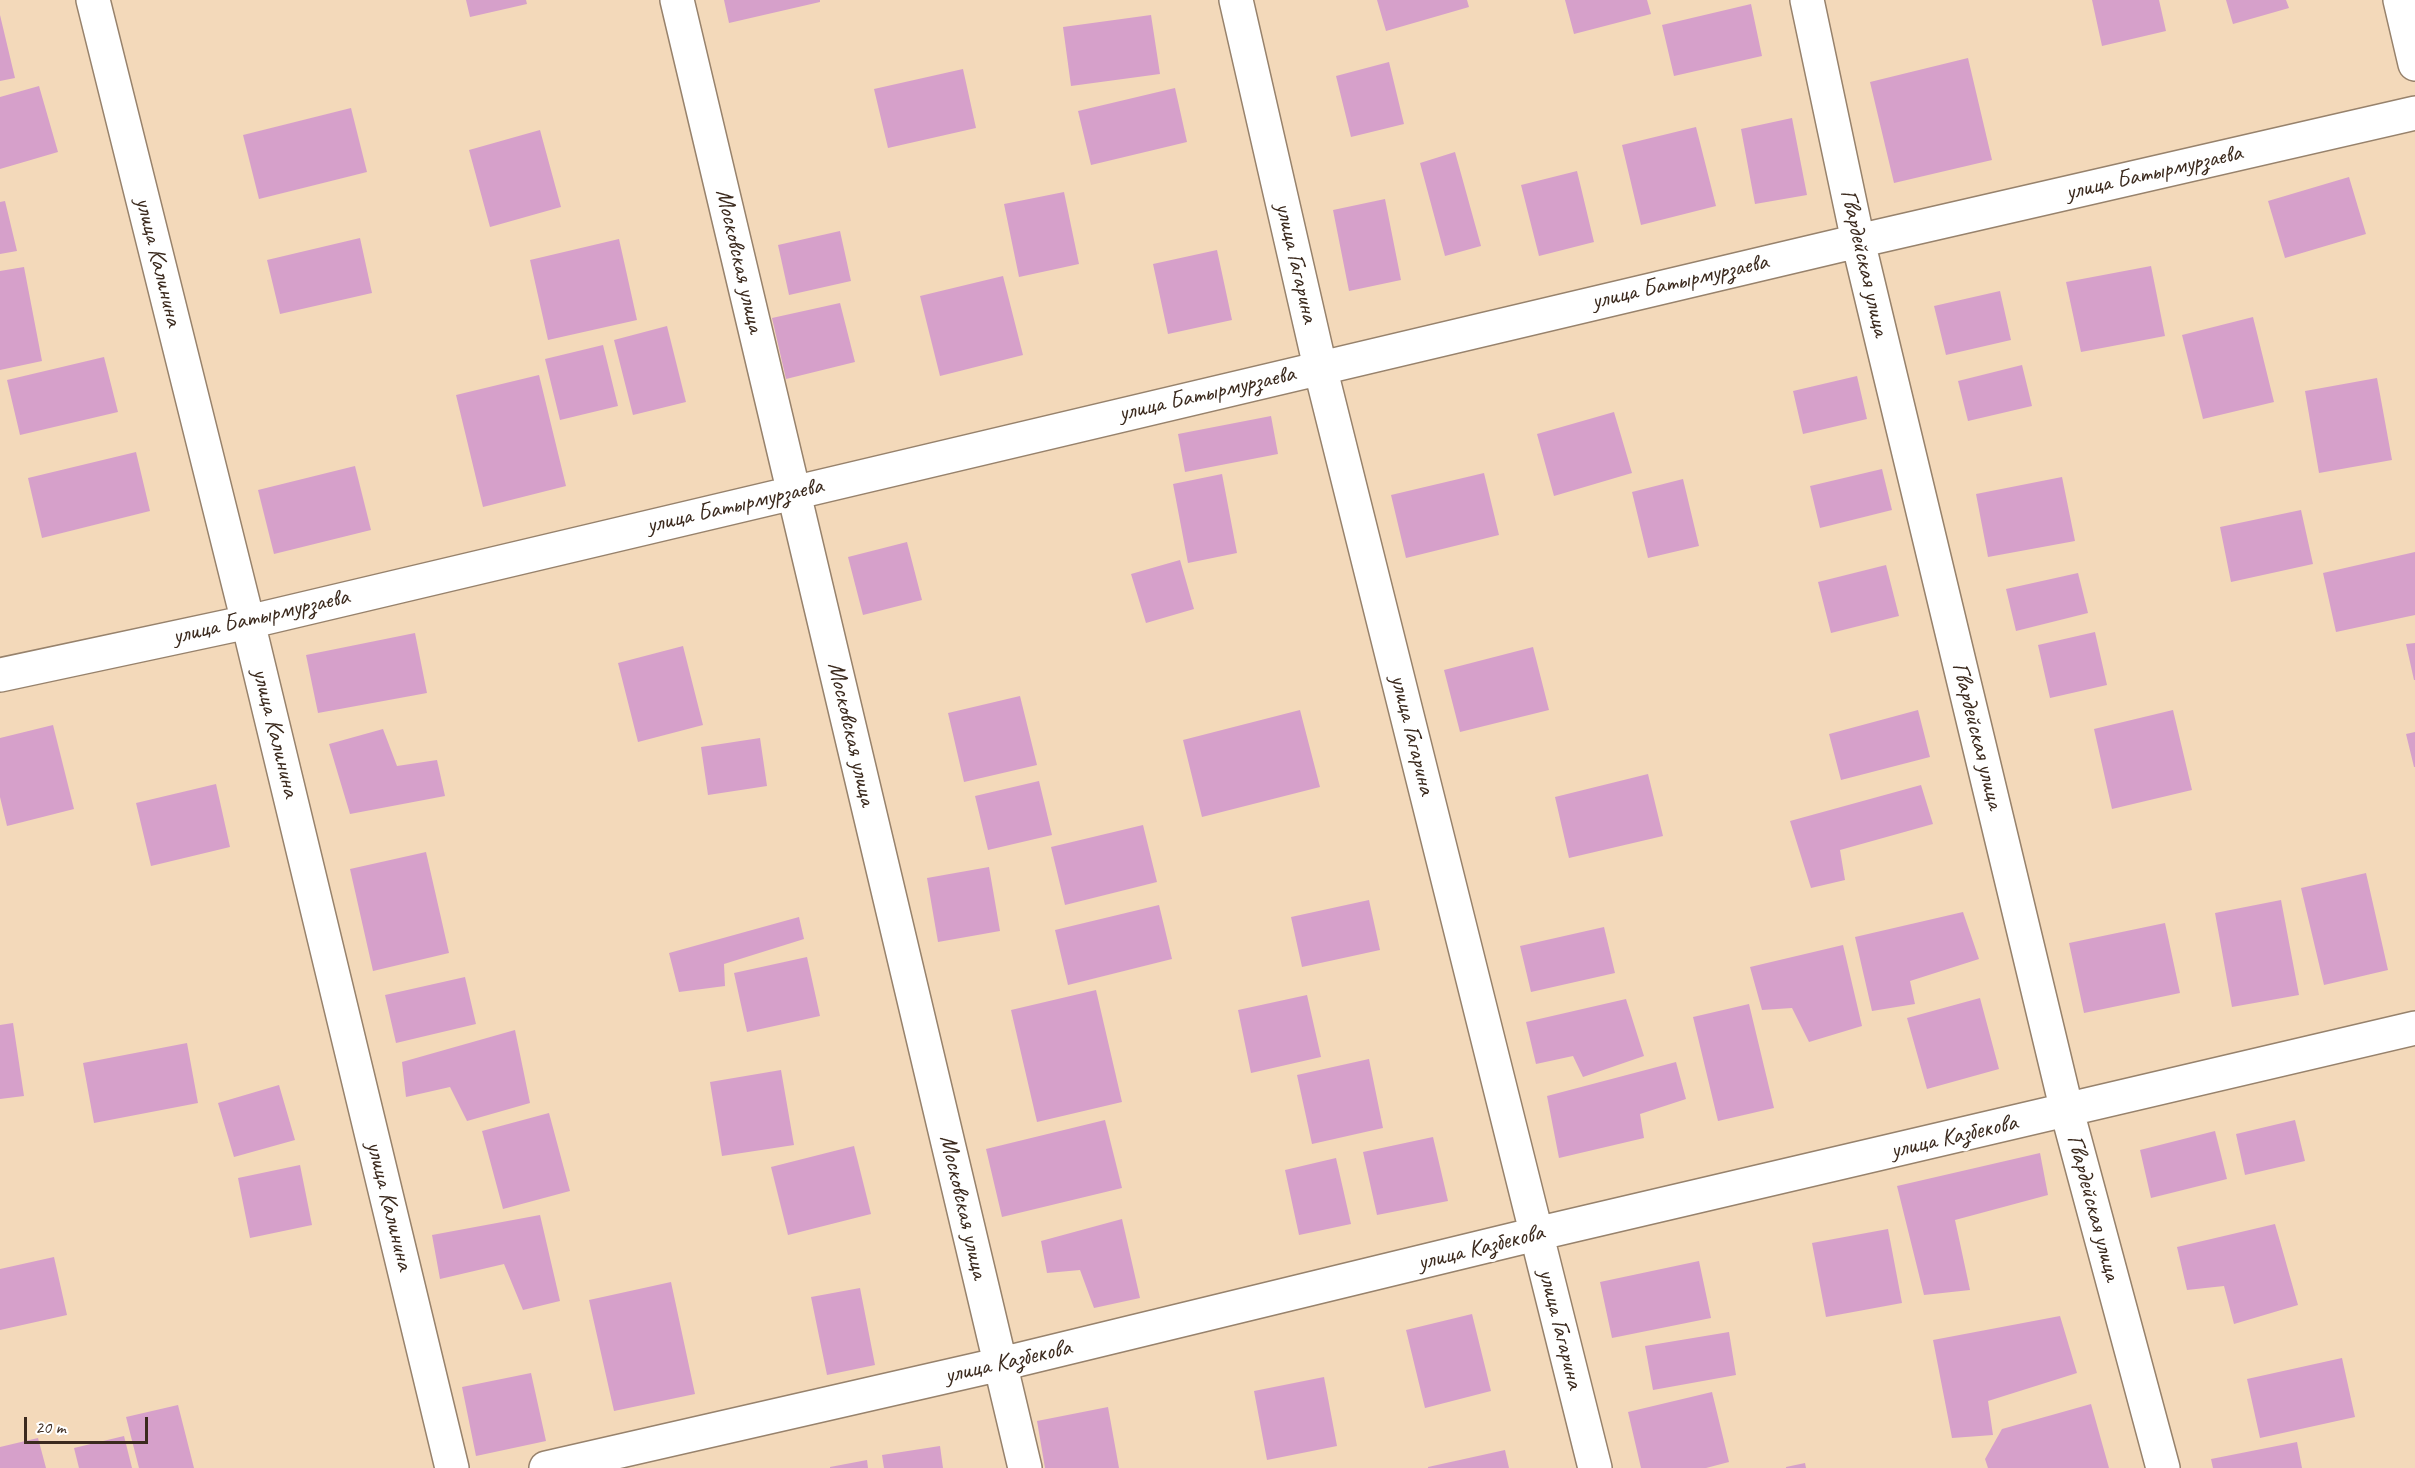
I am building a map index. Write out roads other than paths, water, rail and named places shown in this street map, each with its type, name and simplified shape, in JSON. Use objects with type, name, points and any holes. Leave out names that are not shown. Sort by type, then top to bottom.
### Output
[{"type":"street","name":"улица Калинина","points":[[93,0],[248,622],[452,1468]]},
{"type":"street","name":"Московская улица","points":[[677,0],[1025,1468]]},
{"type":"street","name":"улица Гагарина","points":[[1236,0],[1320,367],[1595,1468]]},
{"type":"street","name":"Гвардейская улица","points":[[1807,0],[1858,241],[2067,1111],[2163,1468]]},
{"type":"street","points":[[2400,0],[2415,64]]},
{"type":"street","name":"улица Батырмурзаева","points":[[0,675],[248,622],[1320,367],[2415,114]]},
{"type":"street","name":"улица Казбекова","points":[[546,1468],[1001,1364],[1536,1234],[2415,1028]]}]
